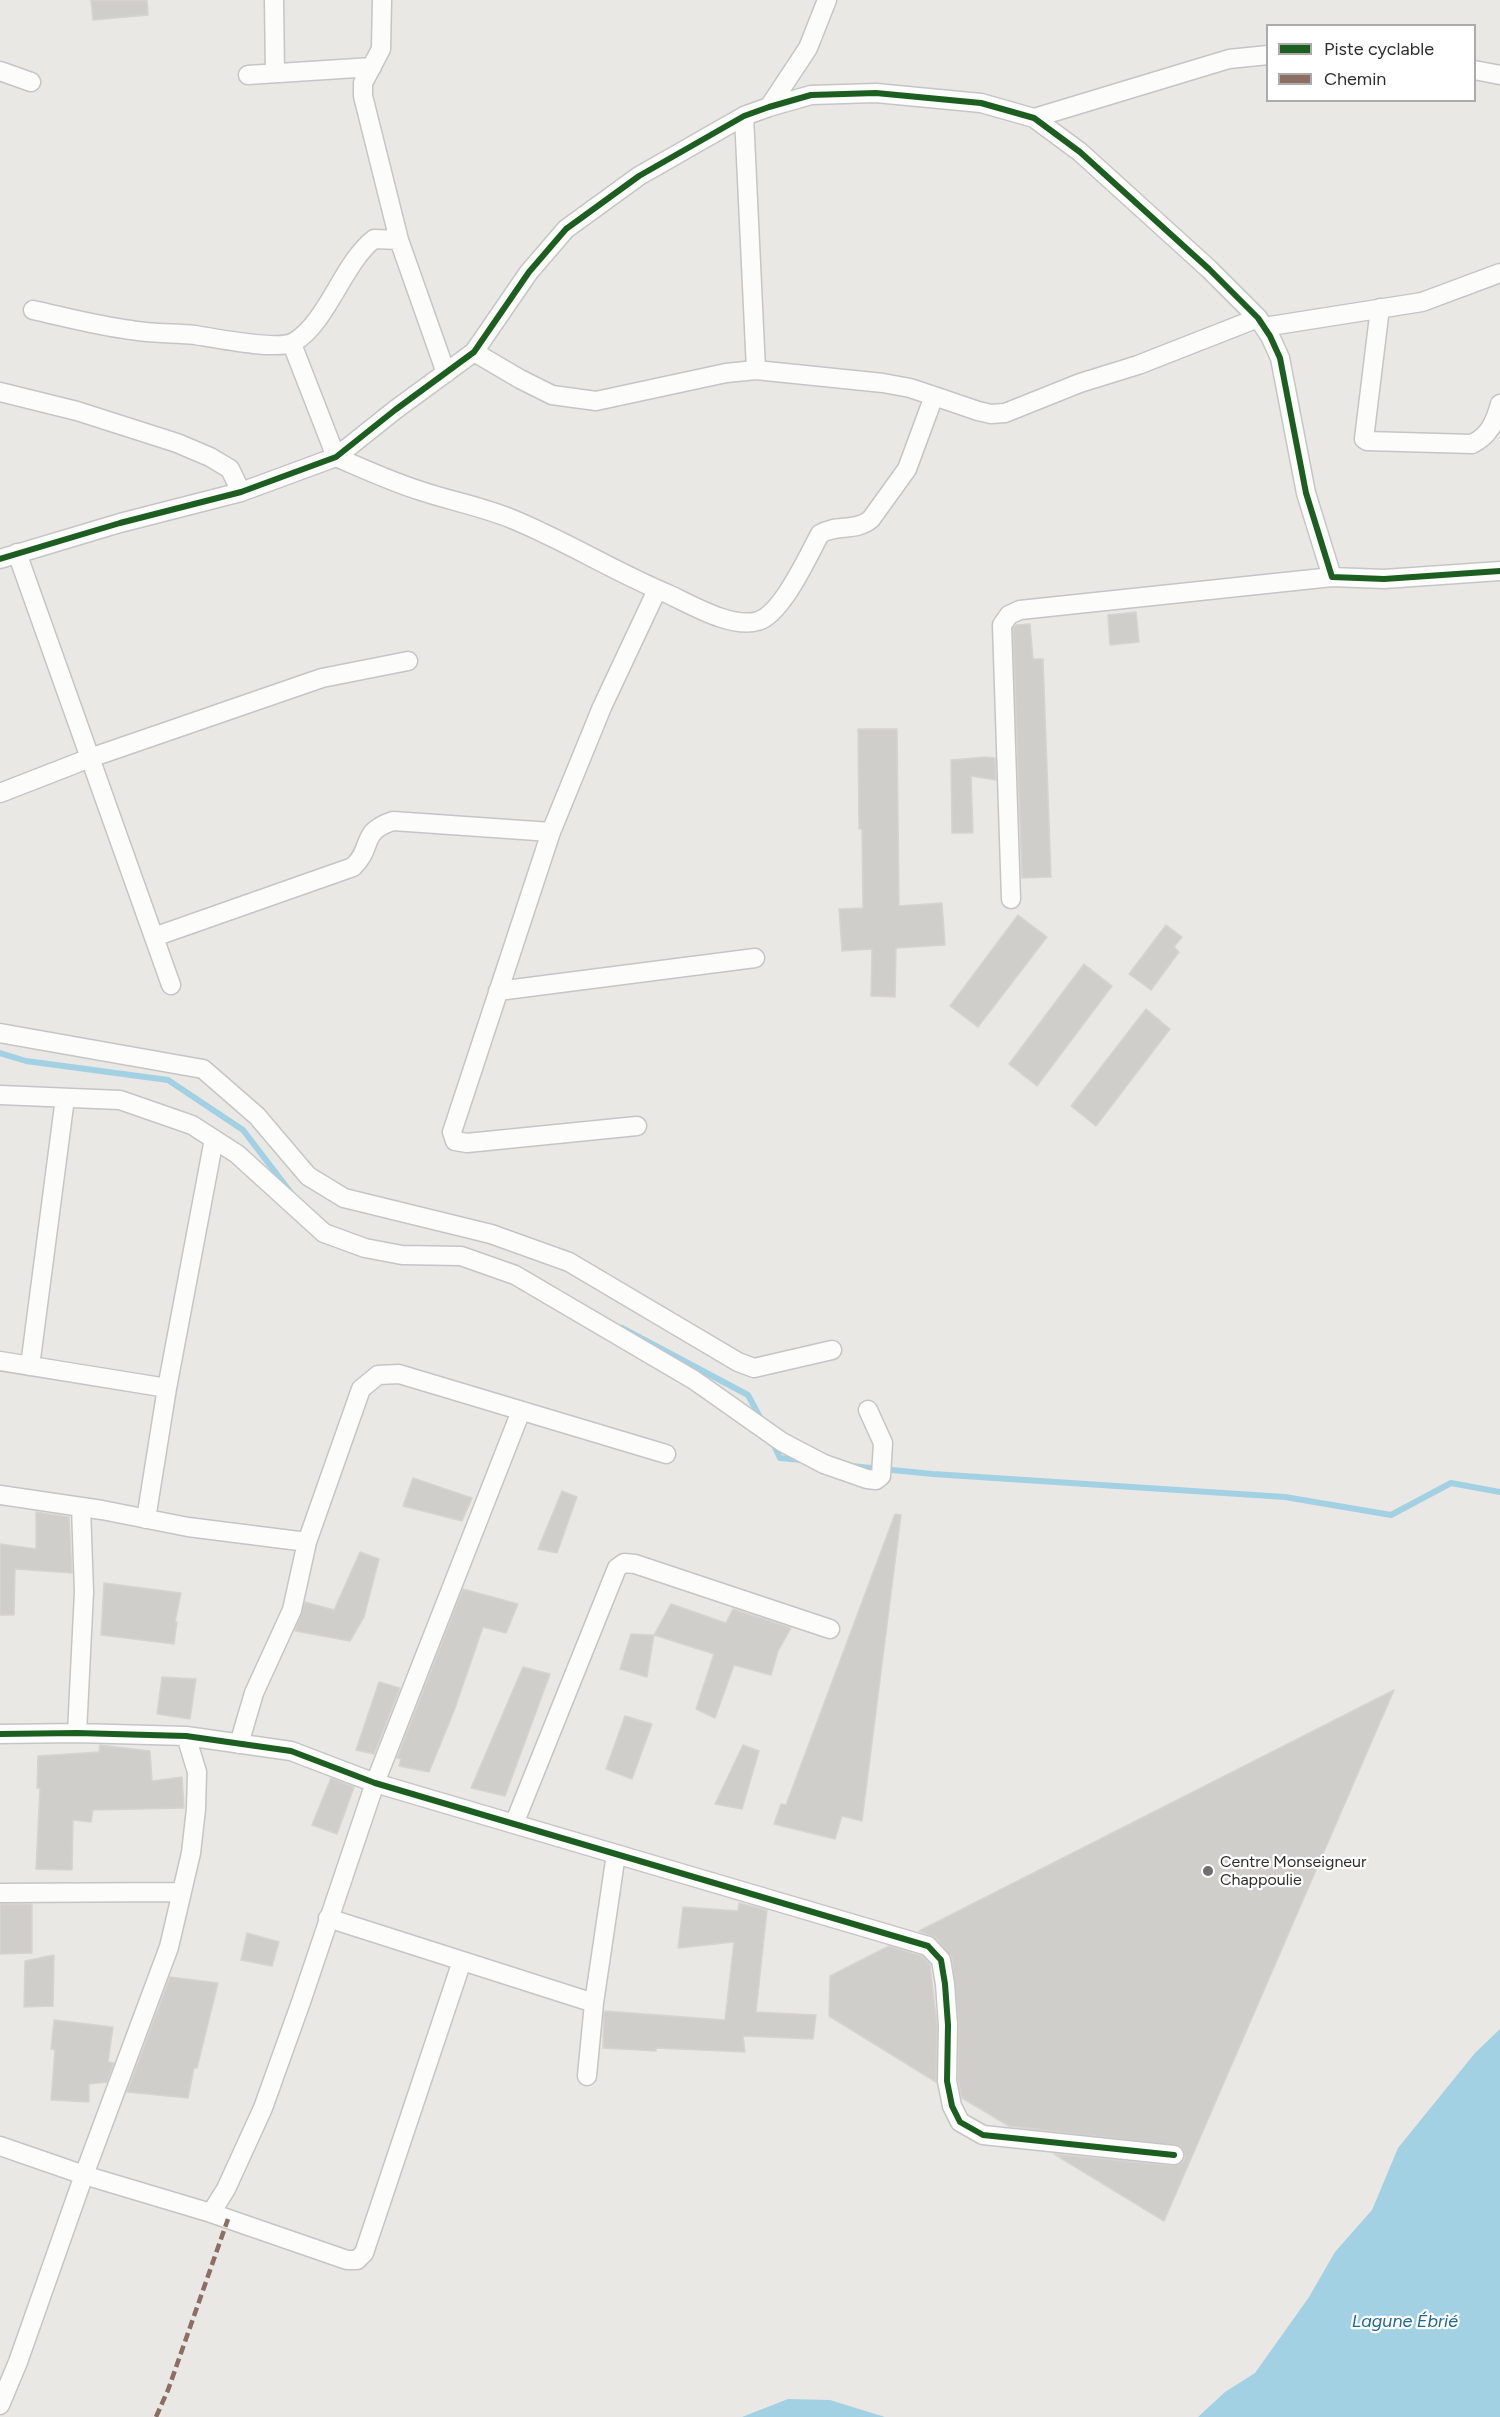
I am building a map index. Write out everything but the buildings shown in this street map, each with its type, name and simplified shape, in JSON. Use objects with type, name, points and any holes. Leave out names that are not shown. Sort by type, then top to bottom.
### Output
[{"type":"street","points":[[274,0],[275,73]]},
{"type":"street","points":[[382,0],[381,49],[363,83],[363,96],[399,240],[446,373]]},
{"type":"street","points":[[769,106],[808,48],[827,0]]},
{"type":"street","points":[[1034,118],[1229,59],[1266,55]]},
{"type":"street","points":[[248,75],[372,67]]},
{"type":"street","points":[[1476,70],[1500,75]]},
{"type":"street","points":[[0,71],[31,82]]},
{"type":"street","points":[[171,985],[90,758],[8,556],[120,523],[242,492],[336,457],[474,352],[529,272],[566,229],[639,176],[744,116],[769,106],[812,95],[876,93],[981,103],[1034,118],[1080,152],[1209,269],[1261,322],[1280,358],[1306,493],[1332,577]]},
{"type":"street","points":[[744,116],[756,370]]},
{"type":"street","points":[[33,310],[132,331],[196,335],[252,343],[292,344],[309,329],[361,249],[374,239],[399,240]]},
{"type":"street","points":[[474,352],[520,379],[552,394],[596,401],[715,375],[756,370],[883,383],[910,388],[991,414],[1005,412],[1080,383],[1261,322],[1422,302],[1500,273]]},
{"type":"street","points":[[1380,308],[1364,439],[1367,441],[1472,444],[1484,438],[1492,427],[1500,404]]},
{"type":"street","points":[[292,344],[336,457],[418,490],[511,519],[657,590],[742,624],[757,622],[768,617],[782,600],[820,534],[828,529],[864,525],[876,512],[907,469],[934,396]]},
{"type":"street","points":[[0,392],[77,411],[177,443],[210,457],[230,469],[242,492]]},
{"type":"street","points":[[1011,899],[1002,625],[1008,615],[1020,610],[1332,577],[1384,579],[1500,571]]},
{"type":"street","points":[[638,1126],[467,1143],[455,1141],[452,1132],[550,832],[626,652],[657,590]]},
{"type":"street","points":[[0,793],[90,758],[322,678],[408,661]]},
{"type":"street","points":[[154,938],[353,867],[362,858],[371,831],[393,821],[550,832]]},
{"type":"street","points":[[498,991],[755,958]]},
{"type":"street","points":[[0,1033],[203,1069],[257,1116],[308,1176],[344,1198],[491,1234],[569,1262],[738,1362],[754,1368],[832,1350]]},
{"type":"street","points":[[0,1095],[120,1100],[192,1125],[237,1154],[324,1233],[365,1248],[384,1252],[402,1255],[461,1256],[515,1275],[694,1380],[782,1442],[824,1464],[876,1480],[881,1476],[883,1443],[868,1410]]},
{"type":"street","points":[[30,1366],[65,1098]]},
{"type":"street","points":[[146,1519],[167,1388],[214,1139]]},
{"type":"street","points":[[0,1361],[167,1388]]},
{"type":"street","points":[[239,1744],[254,1693],[292,1610],[307,1542],[362,1389],[378,1375],[399,1374],[666,1454]]},
{"type":"street","points":[[212,2213],[226,2189],[263,2108],[375,1783],[520,1412]]},
{"type":"street","points":[[0,1495],[188,1527],[307,1542]]},
{"type":"street","points":[[77,1732],[84,1602],[81,1507]]},
{"type":"street","points":[[514,1824],[617,1568],[624,1563],[635,1564],[830,1629]]},
{"type":"street","points":[[0,1734],[77,1732],[186,1736],[291,1751],[375,1783],[928,1946],[941,1960],[948,2025],[947,2081],[952,2106],[960,2122],[983,2135],[1174,2155]]},
{"type":"street","points":[[0,2405],[18,2362],[84,2175],[169,1947],[191,1853],[197,1772],[186,1736]]},
{"type":"street","points":[[587,2076],[594,2003],[616,1854]]},
{"type":"street","points":[[0,1893],[182,1892]]},
{"type":"street","points":[[328,1918],[594,2003]]},
{"type":"street","points":[[0,2146],[84,2175],[212,2213],[347,2260],[357,2260],[364,2253],[462,1961]]},
{"type":"water","name":"Lagune Ébrié","points":[[1500,2029],[1500,2417],[1198,2417],[1225,2392],[1255,2373],[1309,2297],[1335,2252],[1372,2210],[1398,2148],[1475,2053]]},
{"type":"water","points":[[788,2399],[830,2400],[885,2417],[742,2417]]},
{"type":"waterway","points":[[0,1053],[26,1061],[168,1080],[243,1130],[292,1194]]},
{"type":"waterway","points":[[622,1328],[748,1395],[762,1421]]},
{"type":"waterway","points":[[772,1441],[780,1458],[802,1460]]},
{"type":"waterway","points":[[851,1466],[933,1474],[1285,1497],[1391,1515],[1451,1483],[1500,1492]]},
{"type":"marked path","points":[[156,2417],[168,2390],[228,2219]]},
{"type":"cycle path","points":[[0,559],[120,523],[241,492],[336,457],[474,352],[529,272],[566,229],[639,176],[744,116],[769,107],[811,95],[876,93],[981,103],[1034,118],[1080,152],[1209,269],[1258,318],[1270,336],[1280,358],[1306,493],[1332,577],[1384,579],[1500,571]]},
{"type":"cycle path","points":[[0,1734],[77,1733],[186,1736],[291,1751],[375,1783],[928,1946],[941,1960],[948,2025],[947,2081],[952,2106],[960,2122],[983,2135],[1174,2155]]},
{"type":"place","name":"Centre Monseigneur Chappoulie","points":[[1208,1871]]}]
